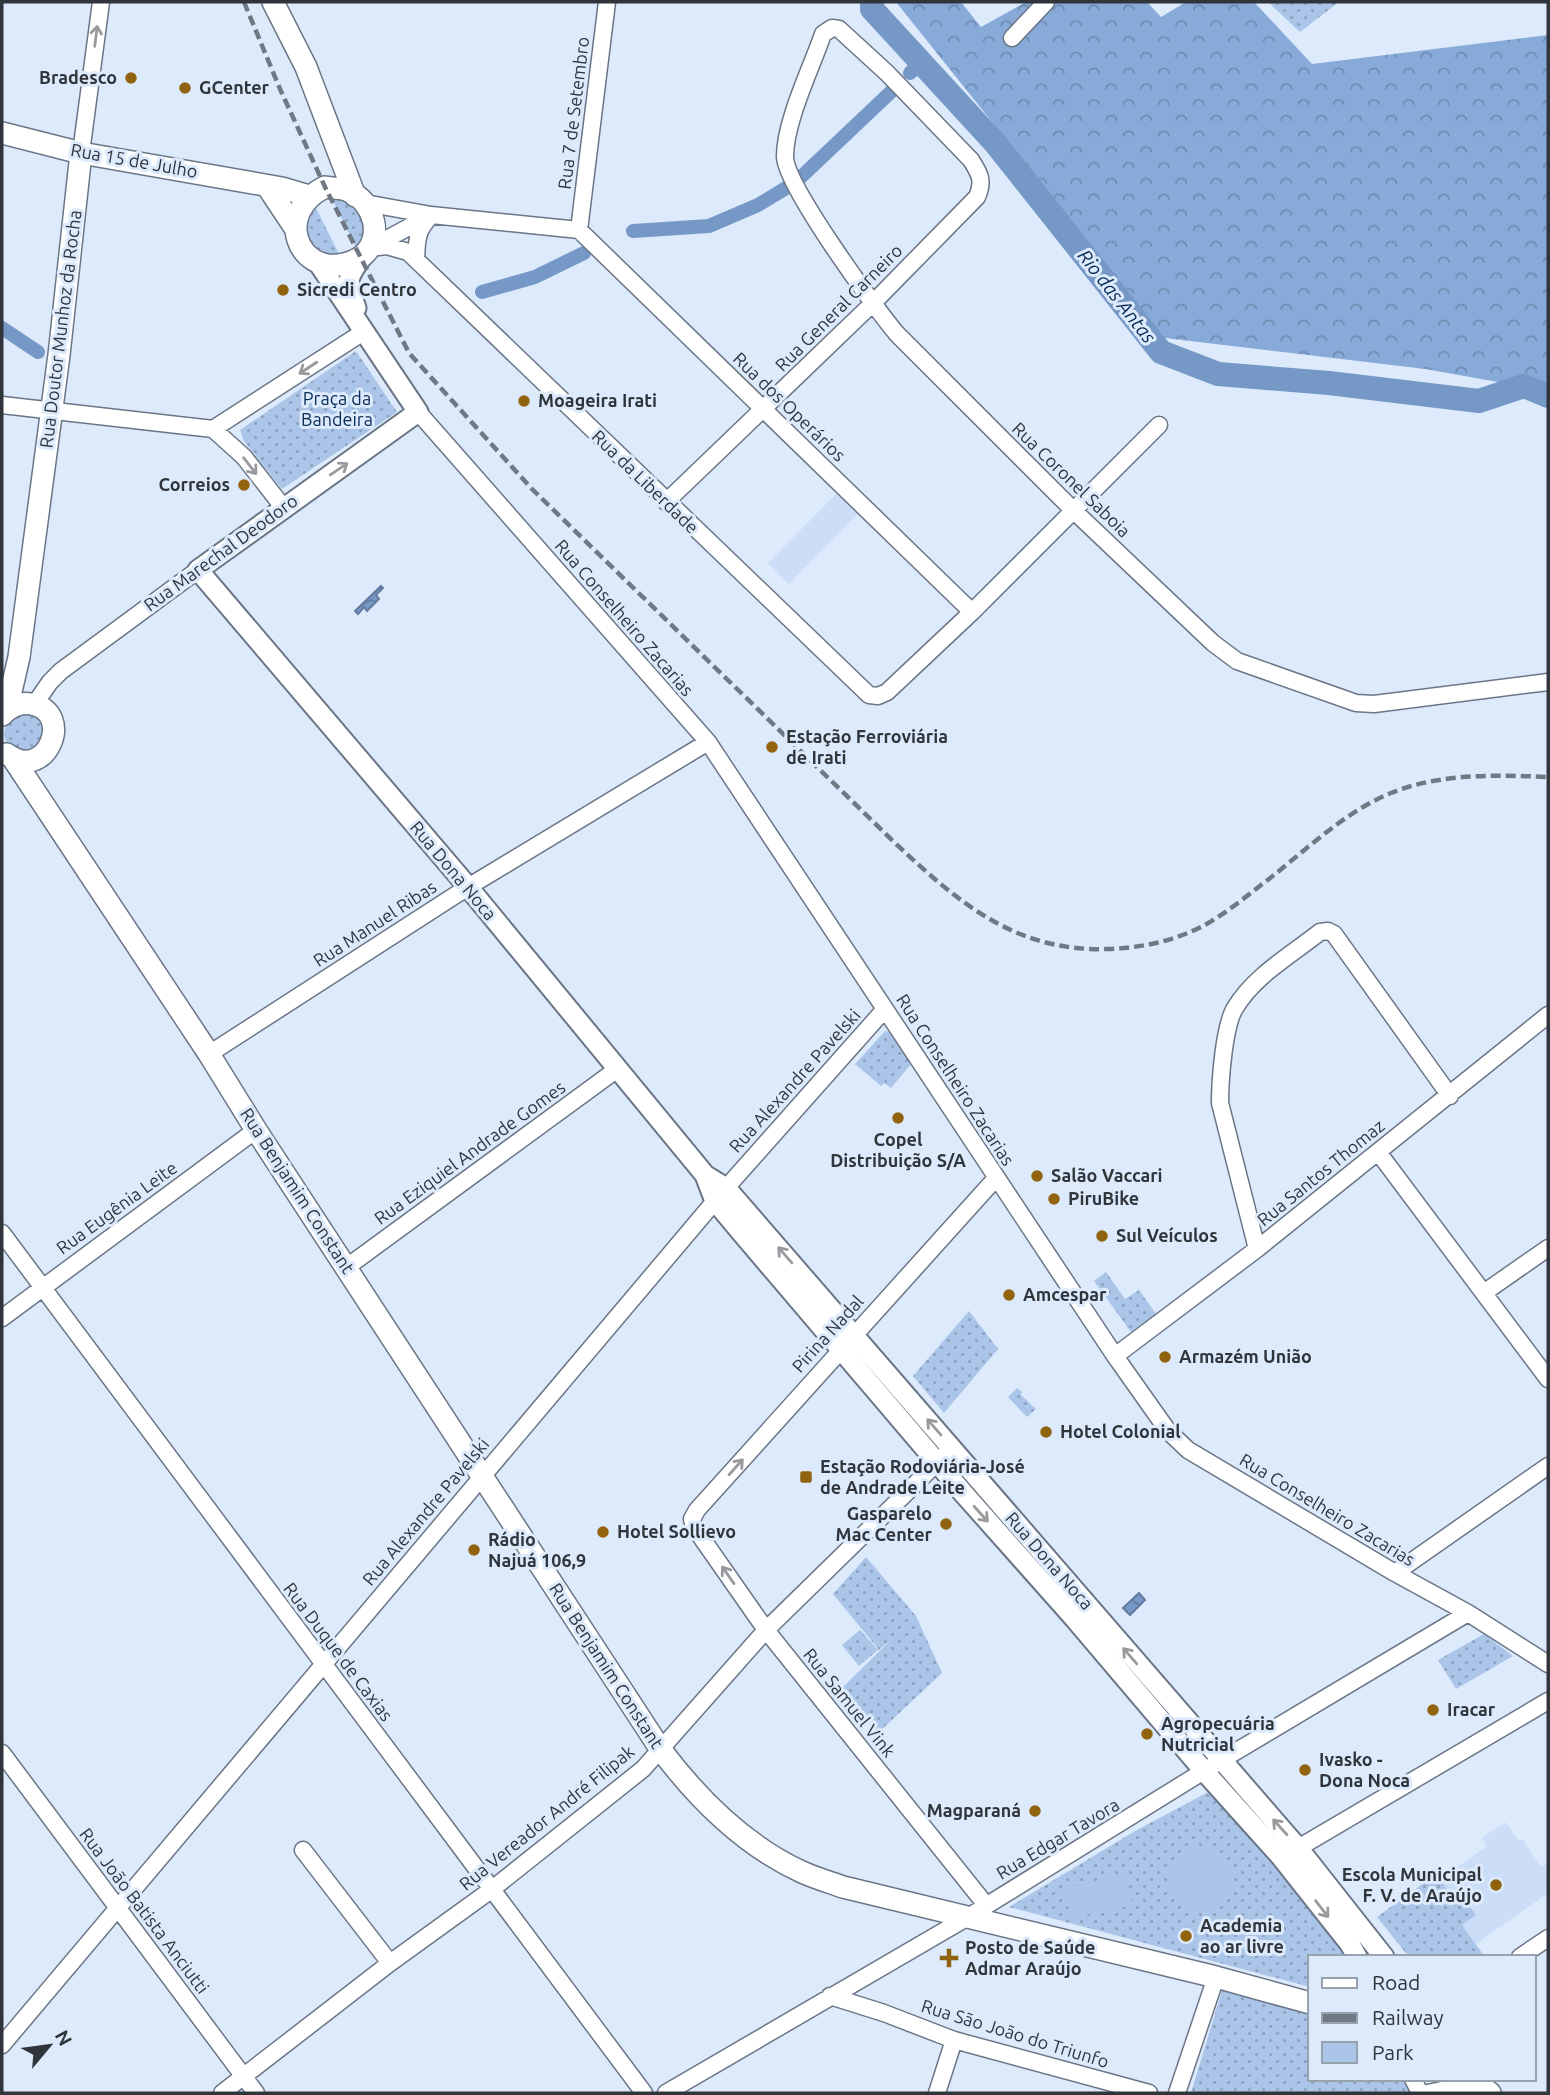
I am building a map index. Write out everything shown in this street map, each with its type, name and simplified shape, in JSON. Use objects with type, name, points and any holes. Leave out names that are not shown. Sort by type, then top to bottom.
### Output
[{"type":"main road","points":[[267,186],[295,228],[300,244],[319,264],[333,267],[355,261],[367,251],[374,239],[375,226],[360,199],[306,67],[272,2]]},
{"type":"main road","name":"Rua 15 de Julho","points":[[2,133],[81,153],[291,190],[317,191]]},
{"type":"main road","points":[[295,228],[296,214],[317,191],[330,163],[332,133]]},
{"type":"main road","name":"Rua Doutor Munhoz da Rocha","points":[[17,708],[19,657],[81,153]]},
{"type":"main road","points":[[317,191],[346,190],[360,199]]},
{"type":"main road","points":[[7,752],[30,760],[39,757],[51,744],[53,725],[41,707],[17,708]]},
{"type":"main road","name":"Rua Benjamim Constant","points":[[7,752],[48,809],[209,1054],[661,1750],[687,1785],[717,1814],[760,1847],[801,1871],[843,1887],[1216,1977],[1308,2002]]},
{"type":"main road","name":"Rua Benjamim Constant","points":[[39,757],[48,809]]},
{"type":"main road","points":[[1481,2084],[1497,2093]]},
{"type":"street","name":"Rua Doutor Munhoz da Rocha","points":[[81,153],[101,2]]},
{"type":"street","name":"Rua 7 de Setembro","points":[[579,230],[607,2]]},
{"type":"street","points":[[1012,38],[1046,2]]},
{"type":"street","name":"Rua Coronel Saboia","points":[[977,197],[982,185],[980,173],[971,160],[887,73],[839,29],[832,28],[823,34],[788,132],[785,160],[802,196],[872,304],[897,334],[1073,510],[1213,643],[1237,661],[1356,704],[1548,682]]},
{"type":"street","name":"Rua General Carneiro","points":[[666,502],[872,304],[977,197]]},
{"type":"street","points":[[360,199],[431,215],[579,230]]},
{"type":"street","points":[[365,331],[348,281],[350,272],[367,251],[431,215]]},
{"type":"street","points":[[416,260],[421,225],[431,215]]},
{"type":"street","name":"Rua dos Operários","points":[[579,230],[972,612]]},
{"type":"street","name":"Rua da Liberdade","points":[[367,251],[387,246],[401,248],[416,260],[869,695],[878,696],[887,692],[972,612]]},
{"type":"street","points":[[319,264],[418,412]]},
{"type":"street","points":[[213,429],[365,331]]},
{"type":"street","points":[[2,405],[213,429],[244,457],[282,507]]},
{"type":"street","name":"Rua Marechal Deodoro","points":[[17,708],[61,671],[282,507],[418,412]]},
{"type":"street","name":"Rua Conselheiro Zacarias","points":[[418,412],[708,742],[996,1178],[1168,1431],[1188,1450],[1395,1573],[1468,1613],[1548,1664]]},
{"type":"street","points":[[972,612],[1159,425]]},
{"type":"street","name":"Rua Dona Noca","points":[[198,570],[468,887],[616,1070],[721,1194],[841,1349],[964,1494],[1082,1613]]},
{"type":"street","name":"Rua Manuel Ribas","points":[[209,1054],[468,887],[708,742]]},
{"type":"street","points":[[1257,1249],[1220,1103],[1220,1082],[1230,1018],[1235,1007],[1260,979],[1320,933],[1328,931],[1334,934],[1450,1096]]},
{"type":"street","name":"Rua Alexandre Pavelski","points":[[2,2045],[721,1194],[885,1009]]},
{"type":"street","name":"Rua Santos Thomaz","points":[[1115,1356],[1257,1249],[1548,1015]]},
{"type":"street","name":"Rua Eziquiel Andrade Gomes","points":[[347,1267],[616,1070]]},
{"type":"street","name":"Rua Eugênia Leite","points":[[2,1318],[256,1130]]},
{"type":"street","points":[[1378,1152],[1548,1379]]},
{"type":"street","name":"Pirina Nadal","points":[[692,1519],[697,1510],[996,1178]]},
{"type":"street","name":"Rua Dona Noca","points":[[721,1194],[854,1334],[952,1448],[1082,1613],[1212,1766],[1382,1955]]},
{"type":"street","name":"Rua Duque de Caxias","points":[[2,1233],[645,2093]]},
{"type":"street","points":[[1485,1292],[1548,1248]]},
{"type":"street","name":"Rua Vereador André Filipak","points":[[222,2093],[390,1963],[491,1890],[643,1769],[766,1630],[952,1448]]},
{"type":"street","points":[[1395,1573],[1548,1466]]},
{"type":"street","name":"Rua Samuel Vink","points":[[692,1519],[694,1527],[766,1630],[986,1905]]},
{"type":"street","name":"Rua Edgar Tavora","points":[[666,2093],[968,1917],[1212,1766],[1468,1613]]},
{"type":"street","points":[[1290,1853],[1548,1701]]},
{"type":"street","name":"Rua João Batista Anciutti","points":[[2,1753],[256,2093]]},
{"type":"street","points":[[303,1850],[390,1963]]},
{"type":"street","name":"Rua Dona Noca","points":[[1290,1853],[1356,1955]]},
{"type":"street","points":[[1523,1955],[1548,1938]]},
{"type":"street","points":[[1177,2093],[1216,1977]]},
{"type":"street","name":"Rua São João do Triunfo","points":[[830,1996],[954,2039],[1149,2093]]},
{"type":"street","points":[[937,2093],[954,2039]]},
{"type":"street","points":[[1427,2093],[1481,2084]]},
{"type":"shaded area","points":[[843,487],[864,507],[789,584],[768,563]]},
{"type":"shaded area","name":"Escola Municipal F. V. de Araújo","points":[[1505,1822],[1519,1841],[1522,1839],[1541,1867],[1548,1863],[1548,1893],[1476,1944],[1462,1925],[1475,1914],[1459,1892],[1452,1896],[1440,1879],[1487,1846],[1482,1838]]},
{"type":"green space","points":[[896,2],[961,2],[981,27],[1026,2],[1147,2],[1161,17],[1186,2],[1254,2],[1312,64],[1548,35],[1548,391],[1425,369],[1165,338]]},
{"type":"green space","points":[[1268,2],[1339,2],[1300,32]]},
{"type":"green space","points":[[330,195],[337,195],[360,208],[368,233],[358,252]]},
{"type":"green space","points":[[312,200],[342,260],[311,251],[302,219]]},
{"type":"green space","name":"Praça da Bandeira","points":[[356,351],[397,412],[282,489],[244,441],[240,430]]},
{"type":"green space","points":[[26,711],[43,722],[44,742],[26,754],[7,745],[4,735],[6,724]]},
{"type":"green space","points":[[885,1031],[891,1032],[911,1064],[891,1088],[884,1083],[881,1086],[855,1064]]},
{"type":"green space","points":[[1106,1272],[1125,1299],[1139,1290],[1156,1314],[1131,1332],[1094,1281]]},
{"type":"green space","points":[[969,1311],[998,1349],[944,1413],[913,1376]]},
{"type":"green space","points":[[1017,1388],[1036,1409],[1027,1417],[1008,1397]]},
{"type":"green space","points":[[866,1557],[916,1616],[942,1673],[878,1733],[843,1687],[893,1638],[879,1650],[833,1594]]},
{"type":"green space","points":[[860,1630],[878,1650],[859,1666],[842,1645]]},
{"type":"green space","points":[[1484,1634],[1513,1656],[1456,1689],[1438,1660]]},
{"type":"green space","points":[[1210,1791],[1338,1933],[1351,1955],[1308,1955],[1308,1986],[1009,1907],[1135,1831]]},
{"type":"green space","points":[[1201,1846],[1213,1848],[1224,1855],[1231,1866],[1231,1890],[1224,1901],[1213,1908],[1201,1910],[1189,1908],[1178,1901],[1171,1890],[1169,1878],[1171,1866],[1178,1855],[1189,1848]]},
{"type":"green space","points":[[1436,1874],[1452,1896],[1459,1892],[1476,1915],[1462,1925],[1484,1955],[1407,1955],[1377,1917]]},
{"type":"green space","points":[[1125,1875],[1132,1905],[1071,1918],[1064,1888]]},
{"type":"green space","points":[[1224,1984],[1308,2012],[1308,2081],[1406,2081],[1413,2087],[1414,2093],[1191,2093]]},
{"type":"water","points":[[381,586],[383,588],[376,595],[379,599],[367,611],[364,607],[358,614],[355,611]]},
{"type":"water","points":[[1139,1593],[1145,1600],[1130,1615],[1123,1608]]},
{"type":"waterway","name":"Rio das Antas","points":[[872,2],[872,9],[996,144],[1161,352],[1218,374],[1329,383],[1479,401],[1524,386],[1548,396]]},
{"type":"waterway","points":[[910,73],[921,62]]},
{"type":"waterway","points":[[801,177],[895,88]]},
{"type":"waterway","points":[[633,231],[709,226],[758,205],[786,188]]},
{"type":"waterway","points":[[482,292],[535,277],[584,253]]},
{"type":"waterway","points":[[2,328],[38,352]]},
{"type":"railway","points":[[244,2],[325,187],[409,353],[532,489],[895,843],[942,885],[990,919],[1044,942],[1074,948],[1107,949],[1166,941],[1216,918],[1325,833],[1357,811],[1391,793],[1410,786],[1448,779],[1488,776],[1548,777]]},
{"type":"place","name":"Bradesco","points":[[131,78]]},
{"type":"place","name":"GCenter","points":[[185,88]]},
{"type":"place","name":"Sicredi Centro","points":[[283,290]]},
{"type":"place","name":"Moageira Irati","points":[[524,401]]},
{"type":"place","name":"Correios","points":[[244,485]]},
{"type":"place","name":"Estação Ferroviária de Irati","points":[[772,747]]},
{"type":"place","name":"Copel Distribuição S/A","points":[[898,1118]]},
{"type":"place","name":"Salão Vaccari","points":[[1037,1176]]},
{"type":"place","name":"PiruBike","points":[[1054,1199]]},
{"type":"place","name":"Sul Veículos","points":[[1102,1236]]},
{"type":"place","name":"Amcespar","points":[[1009,1295]]},
{"type":"place","name":"Armazém União","points":[[1165,1357]]},
{"type":"place","name":"Hotel Colonial","points":[[1046,1432]]},
{"type":"place","name":"Estação Rodoviária-José de Andrade Leite","points":[[806,1477]]},
{"type":"place","name":"Gasparelo Mac Center","points":[[946,1524]]},
{"type":"place","name":"Hotel Sollievo","points":[[603,1532]]},
{"type":"place","name":"Rádio Najuá 106,9","points":[[474,1550]]},
{"type":"place","name":"Iracar","points":[[1433,1710]]},
{"type":"place","name":"Agropecuária Nutricial","points":[[1147,1734]]},
{"type":"place","name":"Ivasko - Dona Noca","points":[[1305,1770]]},
{"type":"place","name":"Magparaná","points":[[1035,1811]]},
{"type":"place","name":"Escola Municipal F. V. de Araújo","points":[[1496,1885]]},
{"type":"place","name":"Academia ao ar livre","points":[[1186,1936]]},
{"type":"place","name":"Posto de Saúde Admar Araújo","points":[[949,1958]]}]
